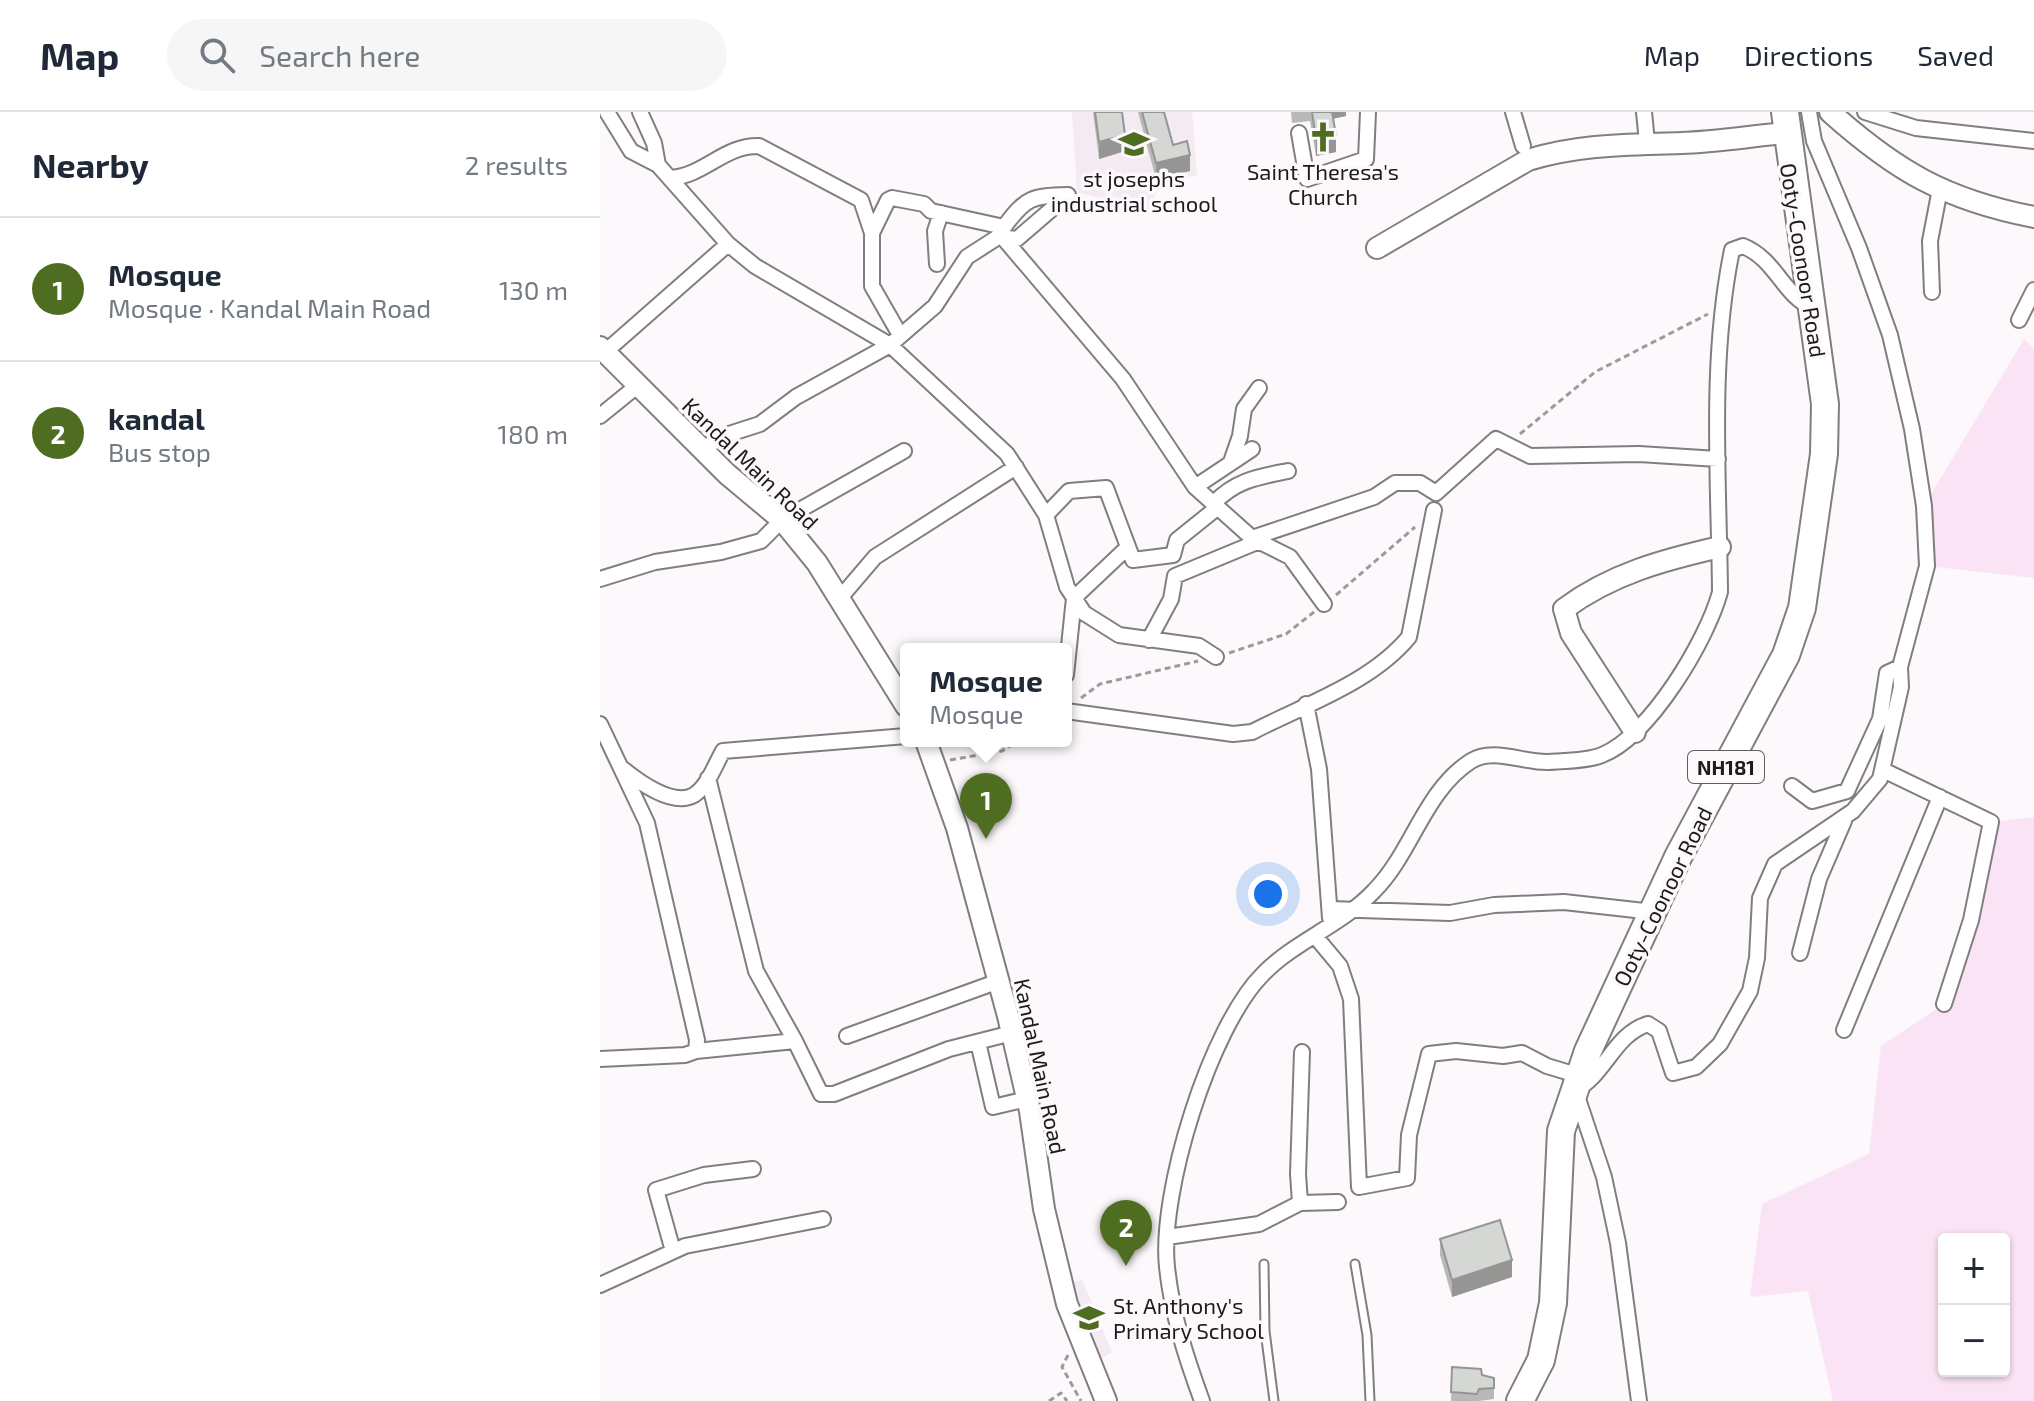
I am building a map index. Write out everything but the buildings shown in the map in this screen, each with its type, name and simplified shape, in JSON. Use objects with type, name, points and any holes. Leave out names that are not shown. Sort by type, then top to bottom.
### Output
[{"type":"highway","name":"Ooty-Coonoor Road","points":[[1524,1398],[1541,1360],[1553,1303],[1561,1131],[1577,1083],[1678,857],[1786,655],[1802,608],[1824,454],[1825,404],[1785,122]]},
{"type":"street","points":[[607,112],[631,151],[658,165],[728,244],[755,266],[895,340]]},
{"type":"street","points":[[640,112],[654,143],[658,165]]},
{"type":"street","points":[[1299,133],[1307,179],[1366,159],[1368,112]]},
{"type":"street","points":[[1513,112],[1523,146]]},
{"type":"street","points":[[1644,112],[1647,142]]},
{"type":"street","points":[[1315,936],[1340,966],[1351,999],[1359,1187],[1407,1178],[1409,1135],[1429,1054],[1456,1051],[1503,1056],[1522,1053],[1577,1083],[1587,1084],[1614,1049],[1637,1027],[1648,1024],[1659,1031],[1673,1073],[1696,1067],[1720,1044],[1750,991],[1757,958],[1760,898],[1775,864],[1846,817],[1880,779],[1901,687],[1900,667],[1927,566],[1924,506],[1912,429],[1887,325],[1814,141],[1809,112]]},
{"type":"street","points":[[1830,112],[1918,180],[1972,201],[2034,217]]},
{"type":"street","points":[[1865,112],[1916,128],[2034,141]]},
{"type":"street","points":[[1377,248],[1528,160],[1580,147],[1681,143],[1785,122]]},
{"type":"street","points":[[670,178],[687,177],[743,145],[759,146],[861,200],[872,233],[872,286],[895,340],[931,386],[975,422],[1016,467],[1046,515],[1055,551],[1074,598],[1084,613],[1119,635],[1199,646],[1216,657]]},
{"type":"street","points":[[1932,292],[1930,241],[1940,189]]},
{"type":"street","points":[[872,233],[888,200],[892,198],[924,204],[926,210],[1002,235],[1123,379],[1195,487],[1255,540],[1290,557],[1324,604]]},
{"type":"street","points":[[937,264],[935,231],[941,213]]},
{"type":"street","points":[[702,449],[726,435],[760,424],[796,397],[895,340],[935,306],[967,257],[1002,235]]},
{"type":"street","points":[[602,349],[728,244]]},
{"type":"street","points":[[1202,1401],[1178,1334],[1167,1264],[1169,1202],[1205,1077],[1243,998],[1264,973],[1374,892],[1400,859],[1429,806],[1453,775],[1474,759],[1498,756],[1545,762],[1601,756],[1635,732],[1683,669],[1713,618],[1720,592],[1718,459],[1722,306],[1732,250],[1743,246],[1761,253],[1798,301],[1813,308]]},
{"type":"street","points":[[2019,320],[2034,290]]},
{"type":"street","name":"Kandal Main Road","points":[[602,349],[702,449],[782,520],[840,598],[900,696]]},
{"type":"street","points":[[600,416],[637,386]]},
{"type":"street","points":[[1231,462],[1240,436],[1244,409],[1259,388]]},
{"type":"street","points":[[1149,640],[1171,599],[1175,576],[1255,540],[1374,497],[1395,483],[1420,483],[1436,493],[1496,439],[1530,456],[1639,454],[1718,459]]},
{"type":"street","points":[[1195,487],[1252,449]]},
{"type":"street","points":[[600,579],[685,555],[741,548],[761,541],[782,520],[904,451]]},
{"type":"street","points":[[840,598],[875,557],[1016,467]]},
{"type":"street","points":[[1046,515],[1069,491],[1106,488],[1133,560],[1173,555],[1177,540],[1216,505],[1230,486],[1245,479],[1288,471]]},
{"type":"street","points":[[1072,706],[1233,734],[1252,732],[1357,679],[1395,654],[1409,637],[1434,510]]},
{"type":"street","points":[[1069,643],[1074,598],[1128,547]]},
{"type":"street","points":[[1635,732],[1571,633],[1564,609],[1587,592],[1644,565],[1720,547]]},
{"type":"street","points":[[1792,786],[1812,801],[1847,791],[1880,719],[1887,673],[1900,667]]},
{"type":"street","points":[[1306,704],[1319,769],[1330,926]]},
{"type":"street","points":[[600,724],[647,823],[656,851],[676,955],[695,1025],[696,1051]]},
{"type":"street","points":[[620,766],[641,784],[664,794],[687,797],[696,794],[723,751],[900,736]]},
{"type":"street","name":"Kandal Main Road","points":[[928,747],[957,828],[999,981],[1027,1099],[1044,1209],[1077,1335],[1106,1401]]},
{"type":"street","points":[[1883,770],[1991,822],[1971,920],[1944,1004]]},
{"type":"street","points":[[708,778],[756,971],[821,1094],[834,1094],[949,1049],[1012,1033]]},
{"type":"street","points":[[1844,1030],[1940,797]]},
{"type":"street","points":[[1800,953],[1824,864],[1846,817]]},
{"type":"street","points":[[1330,909],[1450,913],[1494,905],[1564,902],[1653,912]]},
{"type":"street","points":[[847,1036],[999,981]]},
{"type":"street","points":[[600,1059],[685,1055],[696,1051],[795,1041]]},
{"type":"street","points":[[978,1042],[993,1107],[1027,1099]]},
{"type":"street","points":[[1300,1203],[1302,1052]]},
{"type":"street","points":[[1577,1083],[1604,1177],[1618,1243],[1639,1401]]},
{"type":"street","points":[[673,1251],[656,1190],[704,1175],[753,1169]]},
{"type":"street","points":[[1167,1237],[1259,1224],[1300,1203],[1338,1202]]},
{"type":"street","points":[[600,1285],[673,1251],[823,1219]]},
{"type":"lane","points":[[1264,1264],[1265,1331],[1274,1401]]},
{"type":"lane","points":[[1355,1264],[1367,1335],[1370,1400],[1358,1401]]},
{"type":"path","points":[[1509,443],[1595,372],[1722,306]]},
{"type":"path","points":[[1072,706],[1100,684],[1216,657],[1286,634],[1379,562],[1434,510]]},
{"type":"path","points":[[934,762],[1002,751],[1008,747]]},
{"type":"path","points":[[1077,1335],[1062,1367],[1081,1401]]},
{"type":"path","points":[[1049,1401],[1061,1393],[1067,1401]]},
{"type":"shaded area","name":"st josephs industrial school","points":[[1072,112],[1192,112],[1197,175],[1158,184],[1151,213],[1077,192]]},
{"type":"shaded area","points":[[2024,339],[2034,348],[2034,578],[1927,566],[1924,506]]},
{"type":"shaded area","points":[[2034,817],[2034,1401],[1833,1401],[1808,1291],[1750,1297],[1762,1204],[1869,1154],[1881,1046],[1944,1004],[1991,822]]},
{"type":"shaded area","name":"St. Anthony's Primary School","points":[[1082,1280],[1112,1352],[1096,1362],[1067,1284]]},
{"type":"place","name":"Saint Theresa's Church","points":[[1323,137]]},
{"type":"place","name":"st josephs industrial school","points":[[1134,144]]},
{"type":"place","name":"Mosque","points":[[986,839]]},
{"type":"place","name":"kandal","points":[[1126,1266]]},
{"type":"place","name":"St. Anthony's Primary School","points":[[1089,1318]]}]
